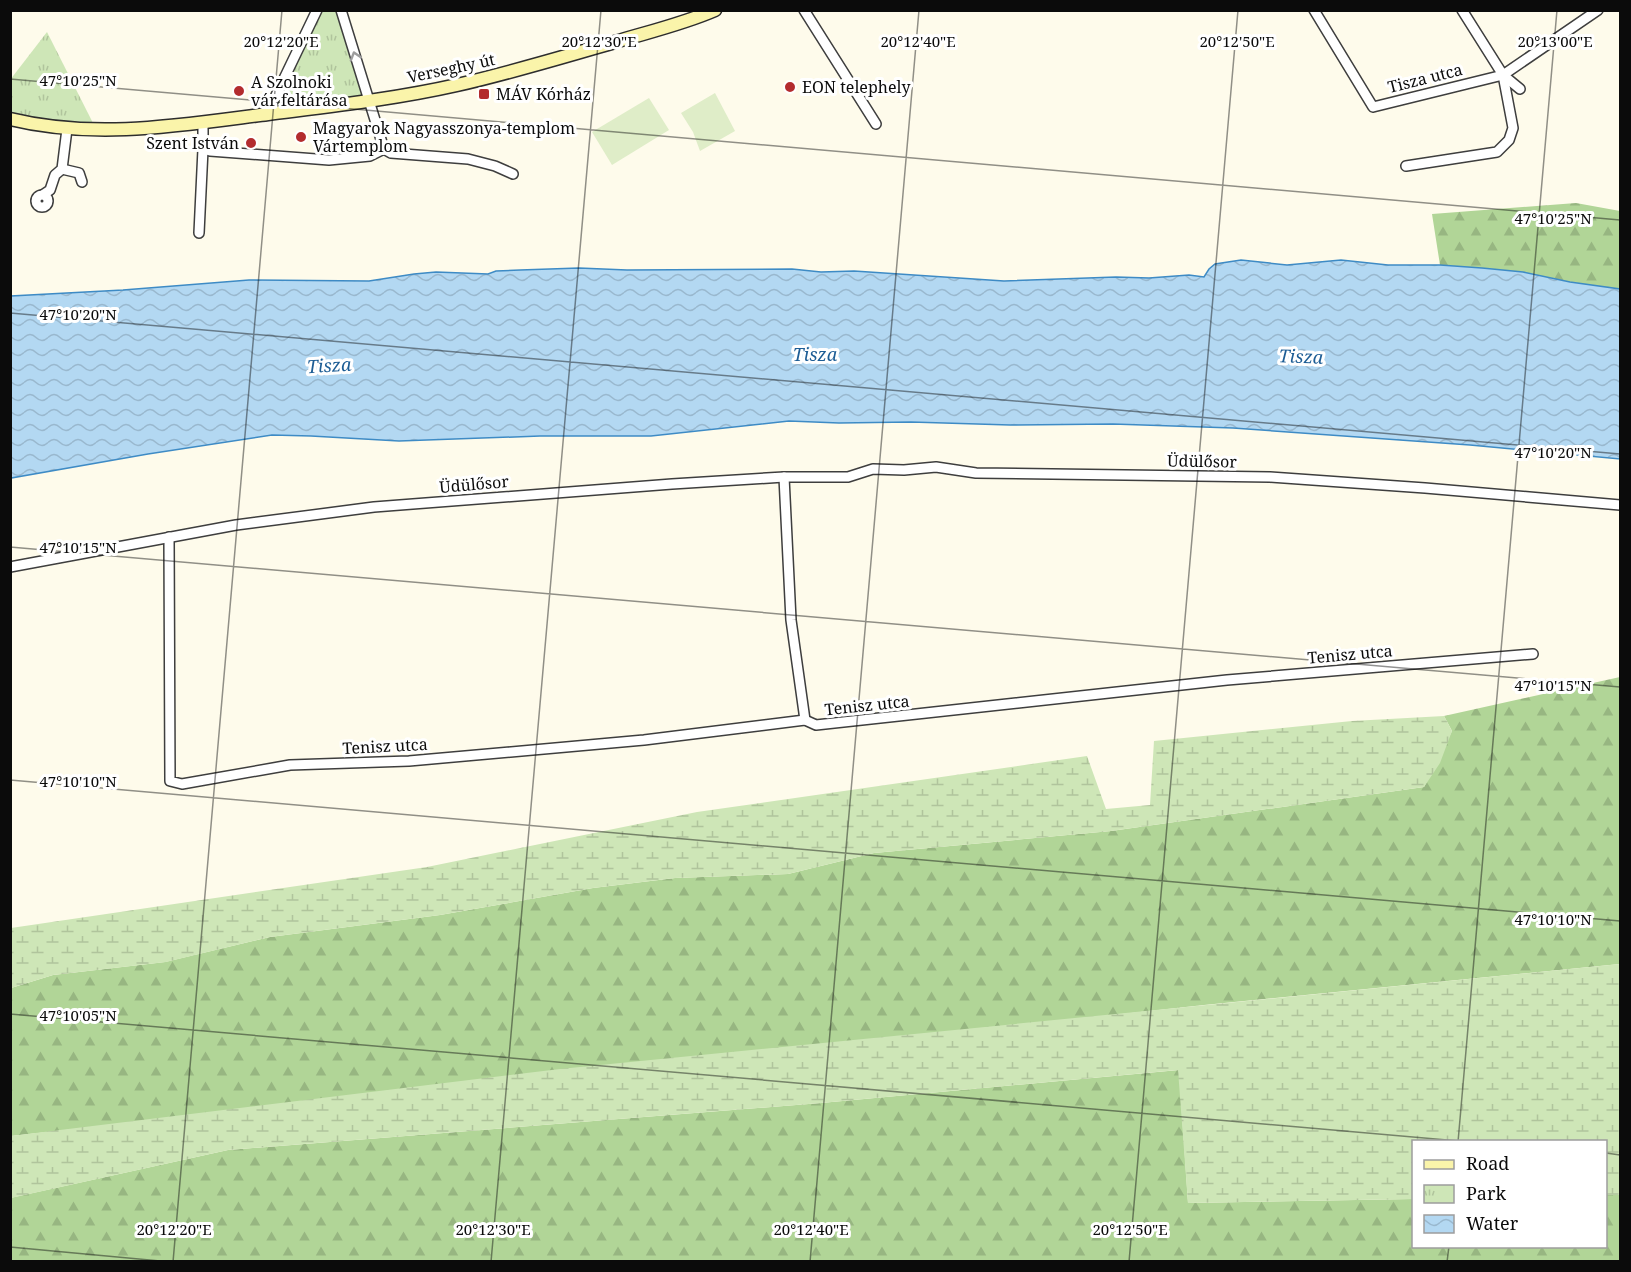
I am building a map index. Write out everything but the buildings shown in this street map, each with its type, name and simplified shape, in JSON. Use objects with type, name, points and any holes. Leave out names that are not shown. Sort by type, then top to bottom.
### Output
[{"type":"main road","name":"Verseghy út","points":[[10,119],[67,129],[98,131],[141,129],[369,101],[456,85],[544,63],[715,10]]},
{"type":"street","points":[[267,114],[317,10]]},
{"type":"street","points":[[341,10],[384,148],[391,153],[468,159],[495,166],[513,174]]},
{"type":"street","points":[[804,10],[876,124]]},
{"type":"street","name":"Tisza utca","points":[[1314,10],[1373,107],[1503,75]]},
{"type":"street","points":[[1462,10],[1503,75],[1520,89]]},
{"type":"street","points":[[1503,75],[1598,10]]},
{"type":"street","points":[[1406,166],[1497,152],[1509,140],[1513,128],[1503,75]]},
{"type":"street","points":[[199,233],[202,123]]},
{"type":"street","points":[[44,195],[50,190],[55,175],[62,169],[67,129]]},
{"type":"street","points":[[203,149],[329,160],[370,156],[384,148]]},
{"type":"street","points":[[62,169],[79,173],[82,182]]},
{"type":"street","name":"Üdülősor","points":[[10,567],[236,525],[375,507],[784,477],[848,477],[873,469],[904,470],[936,467],[976,473],[1270,477],[1620,505]]},
{"type":"street","points":[[784,477],[791,620],[805,720]]},
{"type":"street","name":"Tenisz utca","points":[[169,537],[170,781],[182,784],[290,765],[409,761],[644,740],[805,720],[816,725],[1227,680],[1533,654]]},
{"type":"green space","points":[[317,11],[341,11],[369,101],[267,114]]},
{"type":"green space","points":[[47,32],[97,131],[11,119],[10,80]]},
{"type":"green space","points":[[715,93],[735,131],[700,151],[693,132],[681,113]]},
{"type":"green space","points":[[649,98],[669,130],[612,165],[592,132]]},
{"type":"green space","points":[[1576,203],[1620,211],[1620,289],[1523,272],[1440,265],[1432,214]]},
{"type":"green space","points":[[1620,677],[1620,964],[1204,1005],[11,1136],[11,988],[53,975],[165,962],[270,937],[440,915],[593,888],[675,878],[788,874],[874,853],[1111,831],[1424,787],[1452,731],[1444,716]]},
{"type":"green space","points":[[1444,716],[1452,731],[1440,763],[1424,787],[1111,831],[874,853],[788,874],[675,878],[593,888],[440,915],[270,937],[166,962],[53,975],[11,988],[11,928],[427,867],[697,812],[1087,756],[1106,809],[1150,805],[1154,741],[1352,721]]},
{"type":"green space","points":[[1620,964],[1620,1195],[1607,1195],[1607,1140],[1412,1140],[1412,1199],[1188,1203],[1178,1070],[821,1103],[228,1150],[11,1198],[11,1136],[560,1069]]},
{"type":"green space","points":[[1179,1070],[1188,1203],[1412,1199],[1412,1248],[1607,1248],[1607,1195],[1620,1195],[1620,1261],[11,1262],[10,1198],[228,1150],[821,1103]]},
{"type":"water","name":"Tisza","points":[[1241,260],[1287,265],[1341,260],[1388,265],[1482,268],[1523,272],[1620,289],[1620,459],[1470,445],[1233,428],[1113,424],[1010,425],[789,421],[651,436],[540,436],[399,441],[272,435],[11,478],[11,296],[249,280],[369,281],[436,272],[488,274],[496,271],[579,268],[792,269],[1004,281],[1189,275],[1204,277],[1215,264]]},
{"type":"place","name":"EON telephely","points":[[790,87]]},
{"type":"place","name":"A Szolnoki vár feltárása","points":[[239,91]]},
{"type":"place","name":"MÁV Kórház","points":[[484,94]]},
{"type":"place","name":"Magyarok Nagyasszonya-templom Vártemplom","points":[[301,137]]},
{"type":"place","name":"Szent István","points":[[251,143]]}]
